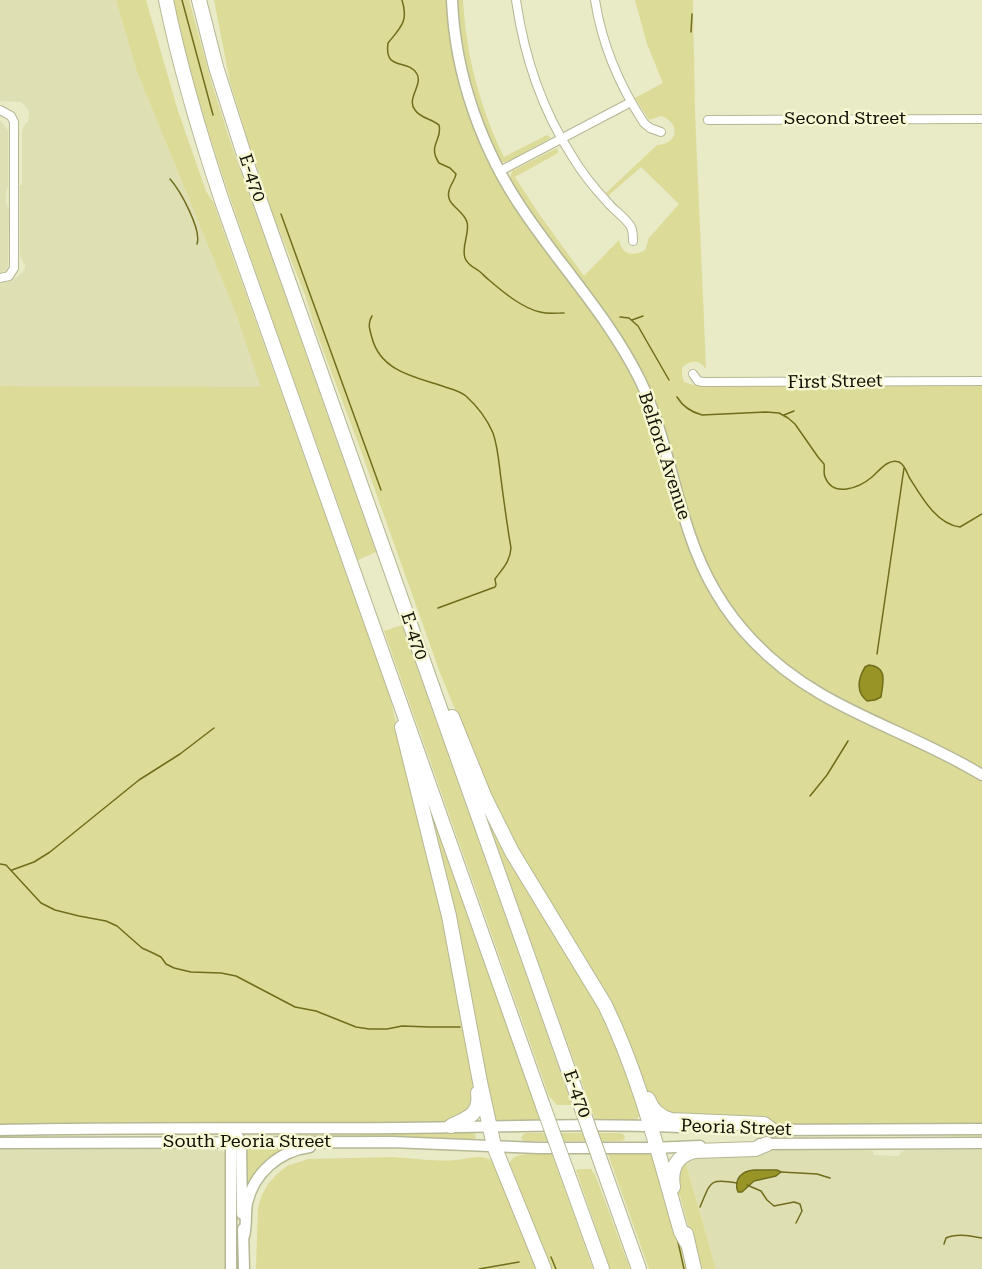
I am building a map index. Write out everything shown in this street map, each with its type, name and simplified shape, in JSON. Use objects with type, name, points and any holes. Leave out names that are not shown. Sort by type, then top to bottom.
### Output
[{"type":"highway","name":"E-470","points":[[166,0],[193,109],[222,201],[602,1269]]},
{"type":"highway","name":"E-470","points":[[199,0],[216,67],[248,167],[639,1269]]},
{"type":"highway","points":[[412,630],[428,655],[481,787],[504,837],[605,1005],[628,1057],[681,1232],[687,1243]]},
{"type":"highway","points":[[387,664],[411,770],[449,916],[494,1146],[544,1269]]},
{"type":"highway","points":[[628,1057],[639,1076],[651,1106],[663,1118],[674,1121],[764,1125],[769,1137],[755,1149],[692,1152],[678,1160],[673,1170],[673,1184],[694,1269]]},
{"type":"highway","points":[[451,1126],[469,1117],[478,1106],[475,1079],[478,1067]]},
{"type":"main road","name":"Belford Avenue","points":[[452,0],[456,40],[465,83],[481,130],[500,171],[526,215],[609,327],[635,370],[659,428],[687,528],[697,554],[714,588],[739,625],[771,659],[812,690],[982,775]]},
{"type":"main road","name":"Peoria Street","points":[[489,1126],[650,1126],[769,1137],[982,1143]]},
{"type":"main road","name":"South Peoria Street","points":[[0,1130],[489,1126]]},
{"type":"main road","points":[[235,1128],[244,1236],[244,1269]]},
{"type":"main road","name":"Peoria Street","points":[[494,1146],[657,1148],[769,1137],[982,1129]]},
{"type":"main road","points":[[231,1269],[236,1142]]},
{"type":"main road","points":[[244,1236],[250,1192],[265,1170],[277,1159],[292,1152],[326,1147],[338,1142]]},
{"type":"main road","name":"South Peoria Street","points":[[0,1143],[392,1142],[494,1146]]},
{"type":"main road","points":[[947,1143],[957,1148],[982,1148]]},
{"type":"street","points":[[516,0],[532,75],[561,139],[593,185],[630,226],[633,241]]},
{"type":"street","points":[[595,0],[606,49],[617,76],[646,126],[661,132]]},
{"type":"street","points":[[500,171],[631,102]]},
{"type":"street","points":[[0,110],[11,116],[14,122],[14,265],[11,274],[0,278]]},
{"type":"street","name":"Second Street","points":[[708,120],[982,119]]},
{"type":"street","name":"First Street","points":[[693,374],[697,380],[703,382],[982,381]]},
{"type":"shaded area","points":[[0,0],[116,0],[137,72],[236,314],[262,388],[0,386],[0,284],[13,280],[25,268],[20,253],[20,185],[22,185],[22,132],[28,122],[29,111],[21,102],[0,101]]},
{"type":"shaded area","points":[[116,0],[146,0],[178,111],[206,191],[214,204],[390,697],[422,838],[442,911],[475,1094],[469,1112],[447,1121],[0,1125],[0,386],[261,387],[236,314],[137,72]]},
{"type":"shaded area","points":[[173,0],[189,0],[229,138],[376,552],[358,560],[223,177],[196,89]]},
{"type":"shaded area","points":[[214,0],[449,0],[473,122],[627,366],[656,433],[680,520],[752,646],[775,668],[820,700],[982,780],[982,1124],[777,1124],[679,1120],[666,1116],[648,1093],[629,1040],[611,1003],[510,839],[439,670],[250,147],[230,82]]},
{"type":"shaded area","points":[[458,0],[463,0],[467,41],[481,100],[504,157],[547,135],[551,138],[507,162],[502,162],[499,158],[477,101],[462,41]]},
{"type":"shaded area","points":[[635,0],[693,0],[695,112],[706,367],[694,362],[685,365],[682,368],[684,382],[693,385],[982,384],[982,769],[811,683],[769,650],[741,620],[718,586],[701,549],[666,430],[638,365],[608,316],[540,225],[510,178],[512,171],[557,148],[558,153],[515,177],[584,276],[619,240],[625,252],[636,254],[645,250],[649,238],[679,204],[641,167],[608,196],[606,193],[657,145],[669,141],[674,133],[672,123],[667,119],[661,116],[649,120],[635,98],[663,83],[647,44]]},
{"type":"shaded area","points":[[0,120],[8,130],[6,203],[9,209],[8,265],[7,270],[1,273],[0,273]]},
{"type":"shaded area","points":[[402,625],[572,1105],[557,1105],[549,1096],[384,631]]},
{"type":"shaded area","points":[[875,666],[882,672],[883,681],[881,697],[867,701],[861,694],[859,685],[865,667]]},
{"type":"shaded area","points":[[423,792],[437,829],[541,1121],[494,1120]]},
{"type":"shaded area","points":[[484,810],[613,1033],[641,1114],[635,1121],[596,1122]]},
{"type":"shaded area","points":[[474,1131],[476,1137],[472,1141],[277,1138],[277,1135]]},
{"type":"shaded area","points":[[525,1133],[621,1133],[625,1137],[621,1141],[525,1141],[521,1137]]},
{"type":"shaded area","points":[[0,1146],[210,1146],[211,1149],[217,1148],[223,1151],[226,1153],[227,1269],[0,1269]]},
{"type":"shaded area","points":[[252,1147],[293,1147],[246,1196],[245,1151]]},
{"type":"shaded area","points":[[869,1150],[873,1151],[874,1155],[899,1156],[906,1150],[982,1150],[982,1269],[716,1269],[686,1162],[698,1153]]},
{"type":"shaded area","points":[[552,1154],[593,1269],[549,1269],[507,1164],[517,1156]]},
{"type":"shaded area","points":[[608,1154],[651,1155],[690,1269],[649,1269]]},
{"type":"shaded area","points":[[393,1157],[441,1161],[479,1157],[493,1161],[539,1269],[256,1269],[258,1207],[268,1184],[277,1174],[287,1166],[308,1159]]},
{"type":"shaded area","points":[[685,1160],[716,1269],[700,1269],[680,1196],[676,1191],[674,1181]]},
{"type":"shaded area","points":[[591,1169],[596,1177],[630,1269],[610,1269],[576,1170]]},
{"type":"shaded area","points":[[754,1170],[781,1172],[776,1176],[754,1181],[742,1192],[738,1192],[737,1183],[740,1176]]},
{"type":"waterway","points":[[182,0],[213,115]]},
{"type":"waterway","points":[[402,0],[404,19],[400,29],[388,43],[388,52],[393,61],[408,66],[417,74],[418,83],[412,101],[413,106],[420,115],[439,125],[440,130],[434,152],[439,163],[456,174],[448,196],[467,222],[464,249],[466,261],[526,307],[543,313],[564,313]]},
{"type":"waterway","points":[[691,32],[692,14]]},
{"type":"waterway","points":[[170,179],[193,220],[198,238],[197,244]]},
{"type":"waterway","points":[[281,214],[381,490]]},
{"type":"waterway","points":[[372,316],[369,324],[370,332],[383,359],[401,372],[456,390],[466,396],[485,418],[496,444],[511,548],[509,557],[495,579],[495,587],[438,608]]},
{"type":"waterway","points":[[632,320],[643,316]]},
{"type":"waterway","points":[[620,317],[629,318],[638,326],[669,380]]},
{"type":"waterway","points":[[677,397],[688,409],[702,415],[766,412],[779,413],[788,418],[795,424],[824,464],[825,477],[834,487],[847,489],[860,485],[887,463],[895,461],[902,464],[924,500],[944,521],[960,527],[982,514]]},
{"type":"waterway","points":[[784,415],[794,411]]},
{"type":"waterway","points":[[877,654],[904,468]]},
{"type":"waterway","points":[[12,870],[34,862],[50,852],[139,780],[180,754],[214,728]]},
{"type":"waterway","points":[[810,796],[827,775],[848,741]]},
{"type":"waterway","points":[[0,864],[6,865],[41,903],[55,910],[106,921],[117,926],[142,948],[161,957],[166,964],[174,968],[236,976],[295,1007],[316,1011],[356,1027],[369,1029],[402,1026],[460,1027]]},
{"type":"waterway","points":[[781,1172],[817,1174],[830,1178]]},
{"type":"waterway","points":[[700,1207],[706,1192],[715,1182],[737,1183]]},
{"type":"waterway","points":[[747,1185],[761,1191],[774,1206],[794,1202],[800,1204],[802,1211],[796,1223]]},
{"type":"waterway","points":[[944,1244],[946,1238],[955,1236],[982,1238]]},
{"type":"waterway","points":[[678,1242],[684,1269]]},
{"type":"waterway","points":[[551,1257],[556,1269]]},
{"type":"waterway","points":[[479,1269],[519,1262]]}]
